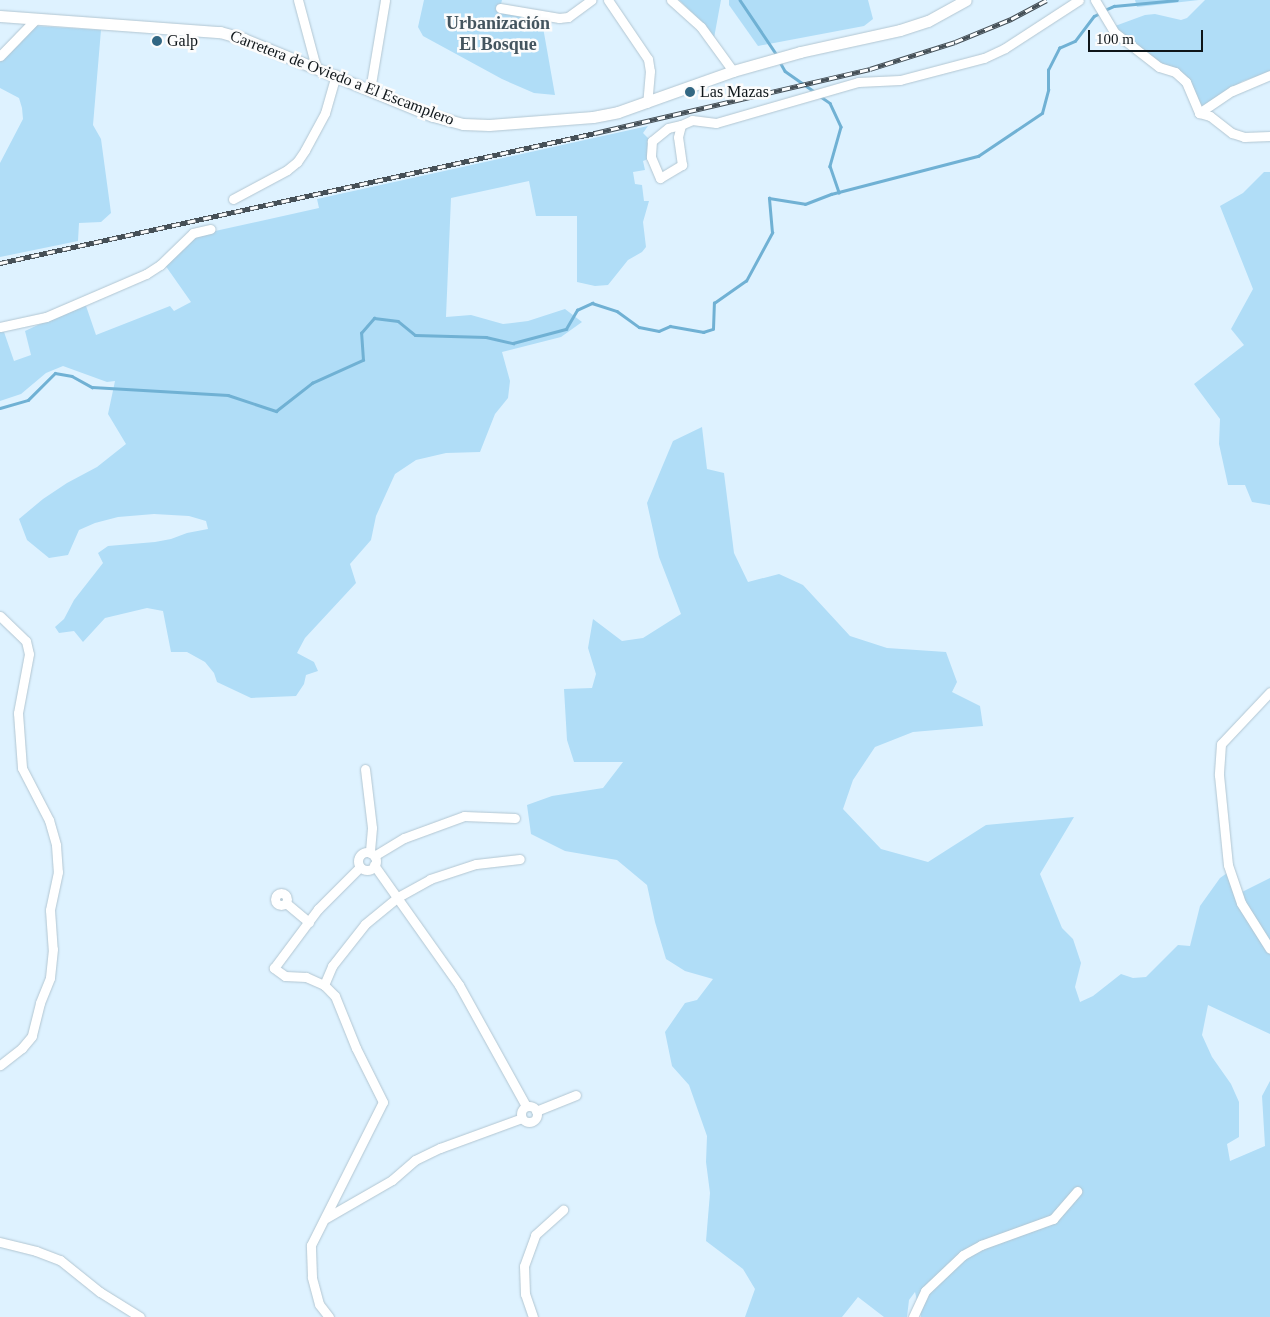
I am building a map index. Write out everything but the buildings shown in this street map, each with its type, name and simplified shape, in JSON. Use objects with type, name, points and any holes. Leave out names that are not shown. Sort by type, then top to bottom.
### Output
[{"type":"street","points":[[298,0],[316,67]]},
{"type":"street","points":[[370,90],[385,0]]},
{"type":"street","points":[[500,8],[559,18],[568,17],[591,0]]},
{"type":"street","points":[[608,0],[648,59],[650,71],[647,103]]},
{"type":"street","points":[[671,0],[701,27],[733,71]]},
{"type":"street","name":"Carretera de Oviedo a El Escamplero","points":[[0,16],[220,32],[244,38],[433,116],[463,124],[490,125],[593,117],[618,112],[733,71],[778,58],[900,30],[928,21],[966,0]]},
{"type":"street","points":[[681,125],[678,136],[682,165],[660,178],[651,156],[652,141],[668,128],[692,120],[716,123],[858,82],[900,80],[984,58],[1005,48],[1079,0]]},
{"type":"street","points":[[1096,3],[1114,32],[1159,67],[1175,72],[1186,82],[1199,112],[1210,116],[1232,133],[1244,136],[1270,136]]},
{"type":"street","points":[[0,56],[37,18]]},
{"type":"street","points":[[234,199],[287,170],[296,162],[309,144],[325,113],[336,75]]},
{"type":"street","points":[[1199,112],[1232,91],[1270,75]]},
{"type":"street","points":[[0,327],[46,317],[146,274],[160,265],[193,233],[211,229]]},
{"type":"street","points":[[0,616],[26,641],[29,654],[18,713],[22,768],[49,820],[56,845],[58,872],[50,910],[53,949],[50,978],[40,1003],[32,1036],[22,1048],[0,1065]]},
{"type":"street","points":[[1270,692],[1221,744],[1219,776],[1228,866],[1241,903],[1270,949]]},
{"type":"street","points":[[365,769],[372,828],[374,866],[398,897],[459,985],[526,1106]]},
{"type":"street","points":[[360,867],[358,862],[359,856],[364,853],[372,854],[404,838],[464,816],[515,818]]},
{"type":"street","points":[[324,985],[332,966],[365,924],[398,897],[430,879],[476,864],[520,860]]},
{"type":"street","points":[[360,867],[368,870],[374,866]]},
{"type":"street","points":[[329,1317],[319,1304],[312,1277],[311,1245],[383,1102],[356,1048],[334,996],[324,985],[306,977],[285,976],[274,968],[342,883],[360,867]]},
{"type":"street","points":[[286,903],[309,922]]},
{"type":"street","points":[[536,1111],[576,1094]]},
{"type":"street","points":[[326,1218],[392,1180],[415,1160],[440,1148],[522,1118],[531,1121],[536,1117],[536,1111],[533,1107],[526,1106]]},
{"type":"street","points":[[522,1118],[521,1112],[526,1106]]},
{"type":"street","points":[[913,1317],[925,1291],[963,1255],[981,1245],[1054,1218],[1077,1191]]},
{"type":"street","points":[[534,1317],[525,1294],[524,1266],[536,1235],[563,1210]]},
{"type":"street","points":[[0,1242],[36,1251],[60,1260],[100,1292],[140,1317]]},
{"type":"shaded area","points":[[424,0],[502,0],[500,8],[541,16],[555,95],[534,93],[502,79],[423,36],[418,27]]},
{"type":"shaded area","points":[[679,0],[721,0],[714,38],[704,24]]},
{"type":"shaded area","points":[[729,0],[868,0],[873,19],[864,26],[758,46],[729,5]]},
{"type":"shaded area","points":[[1135,0],[1199,0],[1137,7]]},
{"type":"shaded area","points":[[1205,0],[1270,0],[1270,72],[1243,81],[1203,107],[1163,65],[1118,31],[1115,26],[1145,15],[1155,14],[1181,20],[1187,18]]},
{"type":"shaded area","points":[[36,26],[101,30],[93,125],[101,139],[111,213],[101,222],[79,223],[78,241],[0,257],[0,163],[23,119],[19,98],[0,88],[0,62]]},
{"type":"shaded area","points":[[648,126],[643,133],[649,139],[648,159],[643,161],[645,170],[633,172],[635,184],[642,185],[644,201],[649,201],[643,222],[646,247],[642,252],[628,260],[608,285],[595,286],[577,282],[577,216],[536,216],[529,181],[451,198],[446,317],[471,315],[503,324],[528,321],[565,309],[582,322],[561,337],[502,352],[510,381],[508,398],[495,414],[480,452],[446,453],[416,460],[395,474],[376,516],[371,540],[350,564],[356,583],[305,638],[297,653],[314,662],[318,671],[306,675],[304,684],[296,696],[251,698],[217,682],[214,673],[205,662],[187,652],[171,652],[163,611],[147,608],[105,618],[83,642],[74,631],[59,633],[55,627],[64,619],[74,600],[103,563],[98,553],[108,546],[155,542],[208,529],[206,521],[189,516],[154,514],[118,517],[95,523],[79,530],[68,555],[49,558],[27,540],[19,519],[43,499],[67,483],[97,467],[126,444],[108,414],[115,381],[107,382],[63,366],[46,373],[21,394],[0,401],[0,332],[4,332],[14,361],[31,355],[25,331],[85,303],[96,335],[170,306],[174,311],[191,302],[165,265],[197,235],[319,208],[317,199]]},
{"type":"shaded area","points":[[1264,172],[1270,172],[1270,505],[1252,502],[1245,485],[1228,485],[1219,444],[1220,419],[1194,384],[1244,345],[1231,329],[1253,289],[1220,206],[1243,193]]},
{"type":"shaded area","points":[[702,427],[707,469],[724,473],[734,553],[748,582],[779,574],[803,585],[850,636],[887,648],[946,652],[957,682],[952,692],[980,706],[983,726],[913,732],[875,747],[853,780],[843,809],[881,849],[928,862],[986,825],[1074,817],[1040,874],[1062,928],[1073,939],[1081,963],[1075,987],[1080,1002],[1093,996],[1121,974],[1133,978],[1146,977],[1178,945],[1190,946],[1200,906],[1220,878],[1230,871],[1242,892],[1270,878],[1270,1034],[1208,1005],[1202,1035],[1212,1057],[1231,1084],[1239,1102],[1239,1137],[1227,1144],[1230,1161],[1265,1146],[1262,1096],[1270,1081],[1270,1317],[921,1317],[915,1292],[909,1300],[907,1317],[884,1317],[858,1297],[842,1317],[745,1317],[755,1289],[743,1269],[706,1241],[710,1193],[706,1162],[707,1136],[689,1085],[672,1066],[665,1032],[685,1003],[697,1000],[713,979],[685,971],[666,959],[647,885],[617,860],[565,851],[531,834],[527,805],[552,796],[603,788],[623,762],[574,762],[567,740],[564,689],[592,688],[596,674],[588,648],[593,619],[622,641],[643,638],[681,614],[659,557],[647,503],[673,441]]},
{"type":"waterway","points":[[740,0],[777,55]]},
{"type":"waterway","points":[[1105,10],[1114,6],[1177,0]]},
{"type":"waterway","points":[[0,408],[28,400],[55,373],[72,376],[92,387],[228,395],[276,411],[312,383],[363,360],[361,333],[374,318],[398,321],[415,335],[486,337],[513,343],[566,329],[577,310],[592,303],[617,311],[639,327],[659,331],[670,326],[703,332],[713,329],[714,303],[746,281],[772,233],[769,198],[805,204],[831,194],[978,156],[1042,113],[1048,90],[1048,70],[1059,48],[1075,41],[1094,16],[1100,13]]},
{"type":"waterway","points":[[780,62],[785,71],[815,92]]},
{"type":"waterway","points":[[820,96],[830,103],[841,127],[830,166],[839,192]]},
{"type":"railway","points":[[0,263],[595,133],[870,69],[955,42],[1011,19],[1046,0]]},
{"type":"place","name":"Galp","points":[[157,41]]},
{"type":"place","name":"Las Mazas","points":[[690,92]]},
{"type":"district","name":"Urbanización El Bosque","points":[[498,34]]}]
